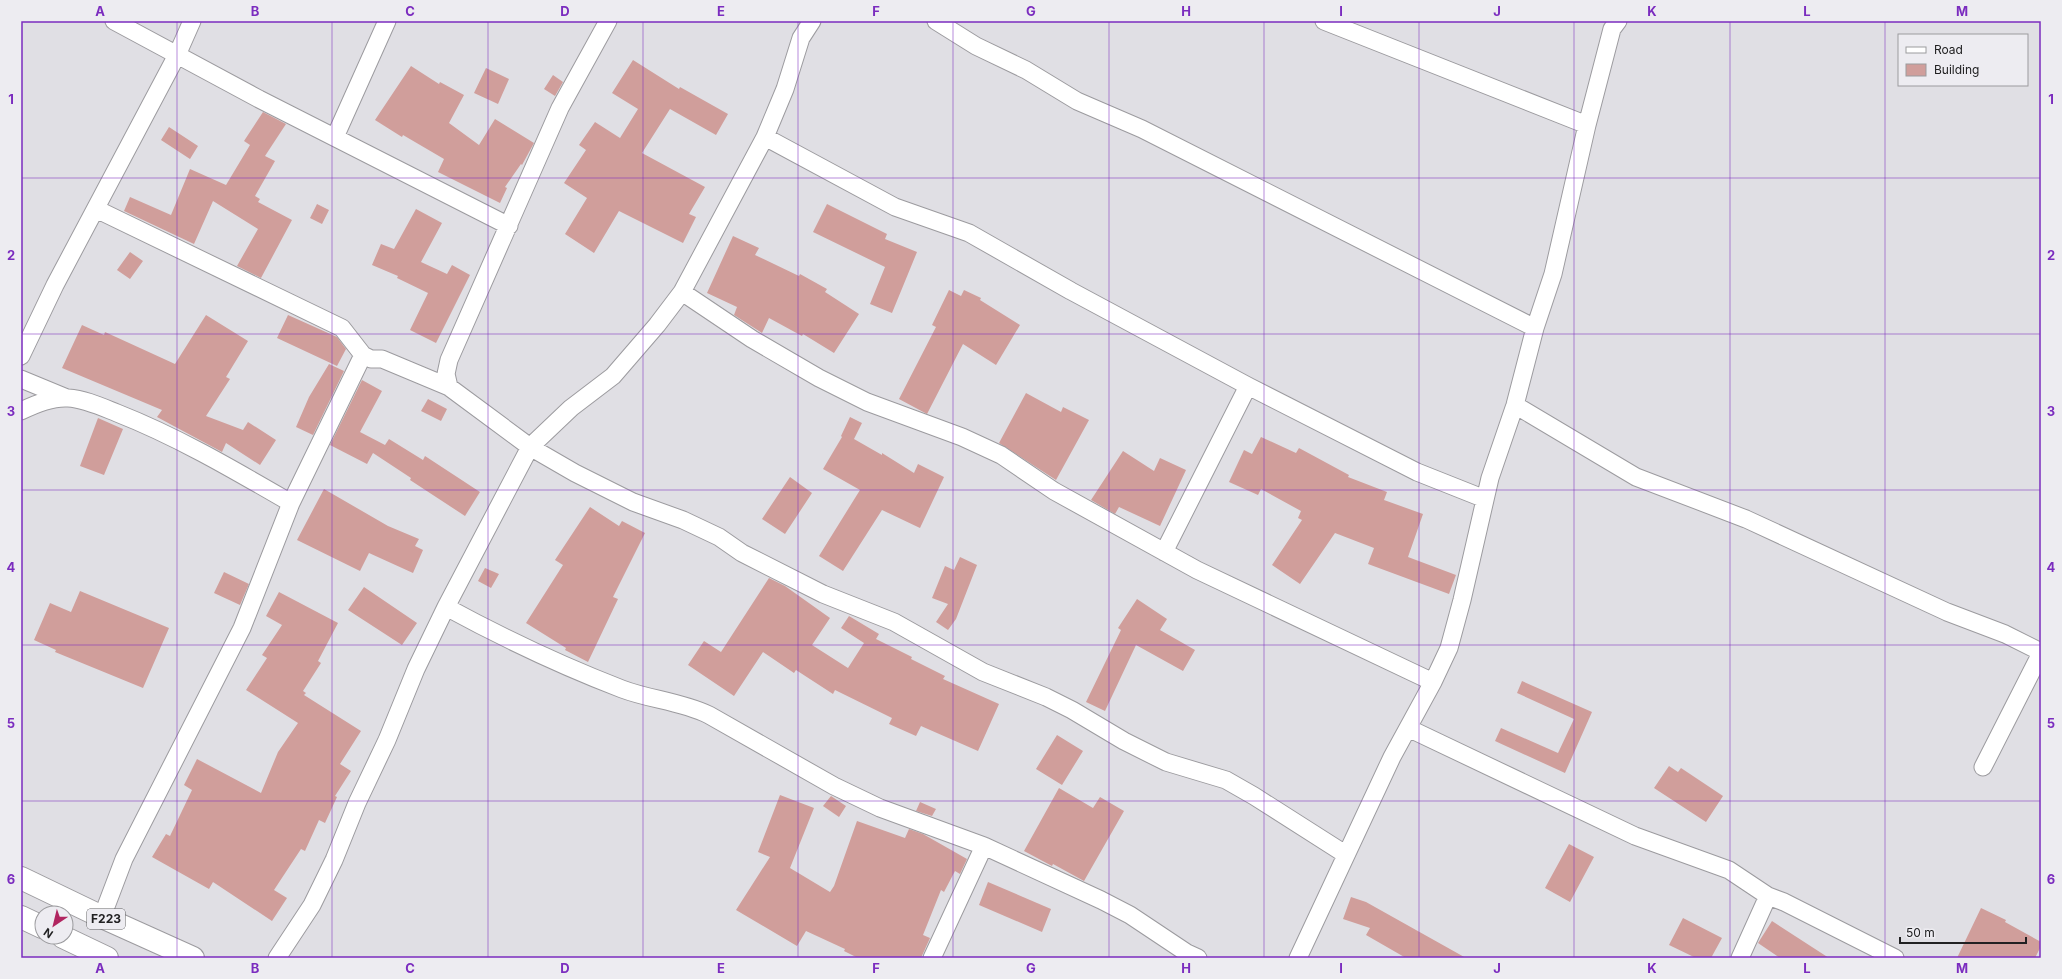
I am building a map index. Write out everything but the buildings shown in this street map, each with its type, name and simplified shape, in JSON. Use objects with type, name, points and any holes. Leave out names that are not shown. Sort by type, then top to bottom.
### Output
[{"type":"main road","name":"F223","points":[[21,878],[56,904],[102,917],[193,958]]},
{"type":"main road","points":[[21,917],[34,923]]},
{"type":"main road","name":"F223","points":[[74,942],[107,958]]},
{"type":"street","points":[[114,21],[508,226]]},
{"type":"street","points":[[21,356],[54,285],[177,55],[192,21]]},
{"type":"street","points":[[335,137],[387,21]]},
{"type":"street","points":[[449,387],[446,374],[449,360],[560,108],[608,21]]},
{"type":"street","points":[[278,958],[312,905],[334,860],[357,802],[388,740],[416,669],[446,607],[530,447],[571,408],[613,376],[657,325],[682,292],[765,137],[785,89],[802,38],[812,21]]},
{"type":"street","points":[[936,21],[976,46],[1026,70],[1077,101],[1142,129],[1534,328]]},
{"type":"street","points":[[1324,21],[1587,125]]},
{"type":"street","points":[[1298,958],[1326,902],[1345,854],[1392,757],[1433,682],[1449,648],[1462,600],[1490,478],[1515,405],[1534,328],[1554,274],[1587,125],[1612,29],[1618,21]]},
{"type":"street","points":[[765,137],[895,207],[968,234],[1248,386],[1418,472],[1485,499]]},
{"type":"street","points":[[96,209],[342,328],[363,355],[371,359],[382,359],[449,387],[530,447],[617,494],[683,520],[719,537],[742,553],[823,594],[894,622],[984,672],[1046,697],[1072,710],[1131,745],[1166,762],[1226,780],[1345,854]]},
{"type":"street","points":[[682,292],[752,339],[819,378],[867,402],[962,437],[1001,455],[1054,491],[1197,570],[1433,682]]},
{"type":"street","points":[[102,917],[124,859],[242,628],[291,503],[363,355]]},
{"type":"street","points":[[21,378],[67,398],[93,404],[164,434],[198,450],[291,503]]},
{"type":"street","points":[[1164,552],[1248,386]]},
{"type":"street","points":[[21,411],[41,402],[67,398]]},
{"type":"street","points":[[1515,405],[1606,461],[1641,479],[1746,519],[1947,612],[2005,634],[2041,652],[1983,766]]},
{"type":"street","points":[[446,607],[498,635],[624,690],[690,706],[709,715],[834,786],[880,808],[984,846],[1113,906],[1198,958]]},
{"type":"street","points":[[1408,728],[1635,836],[1730,870],[1768,896],[1784,902],[1895,958]]},
{"type":"street","points":[[932,958],[984,846]]},
{"type":"street","points":[[1740,958],[1768,896]]}]
